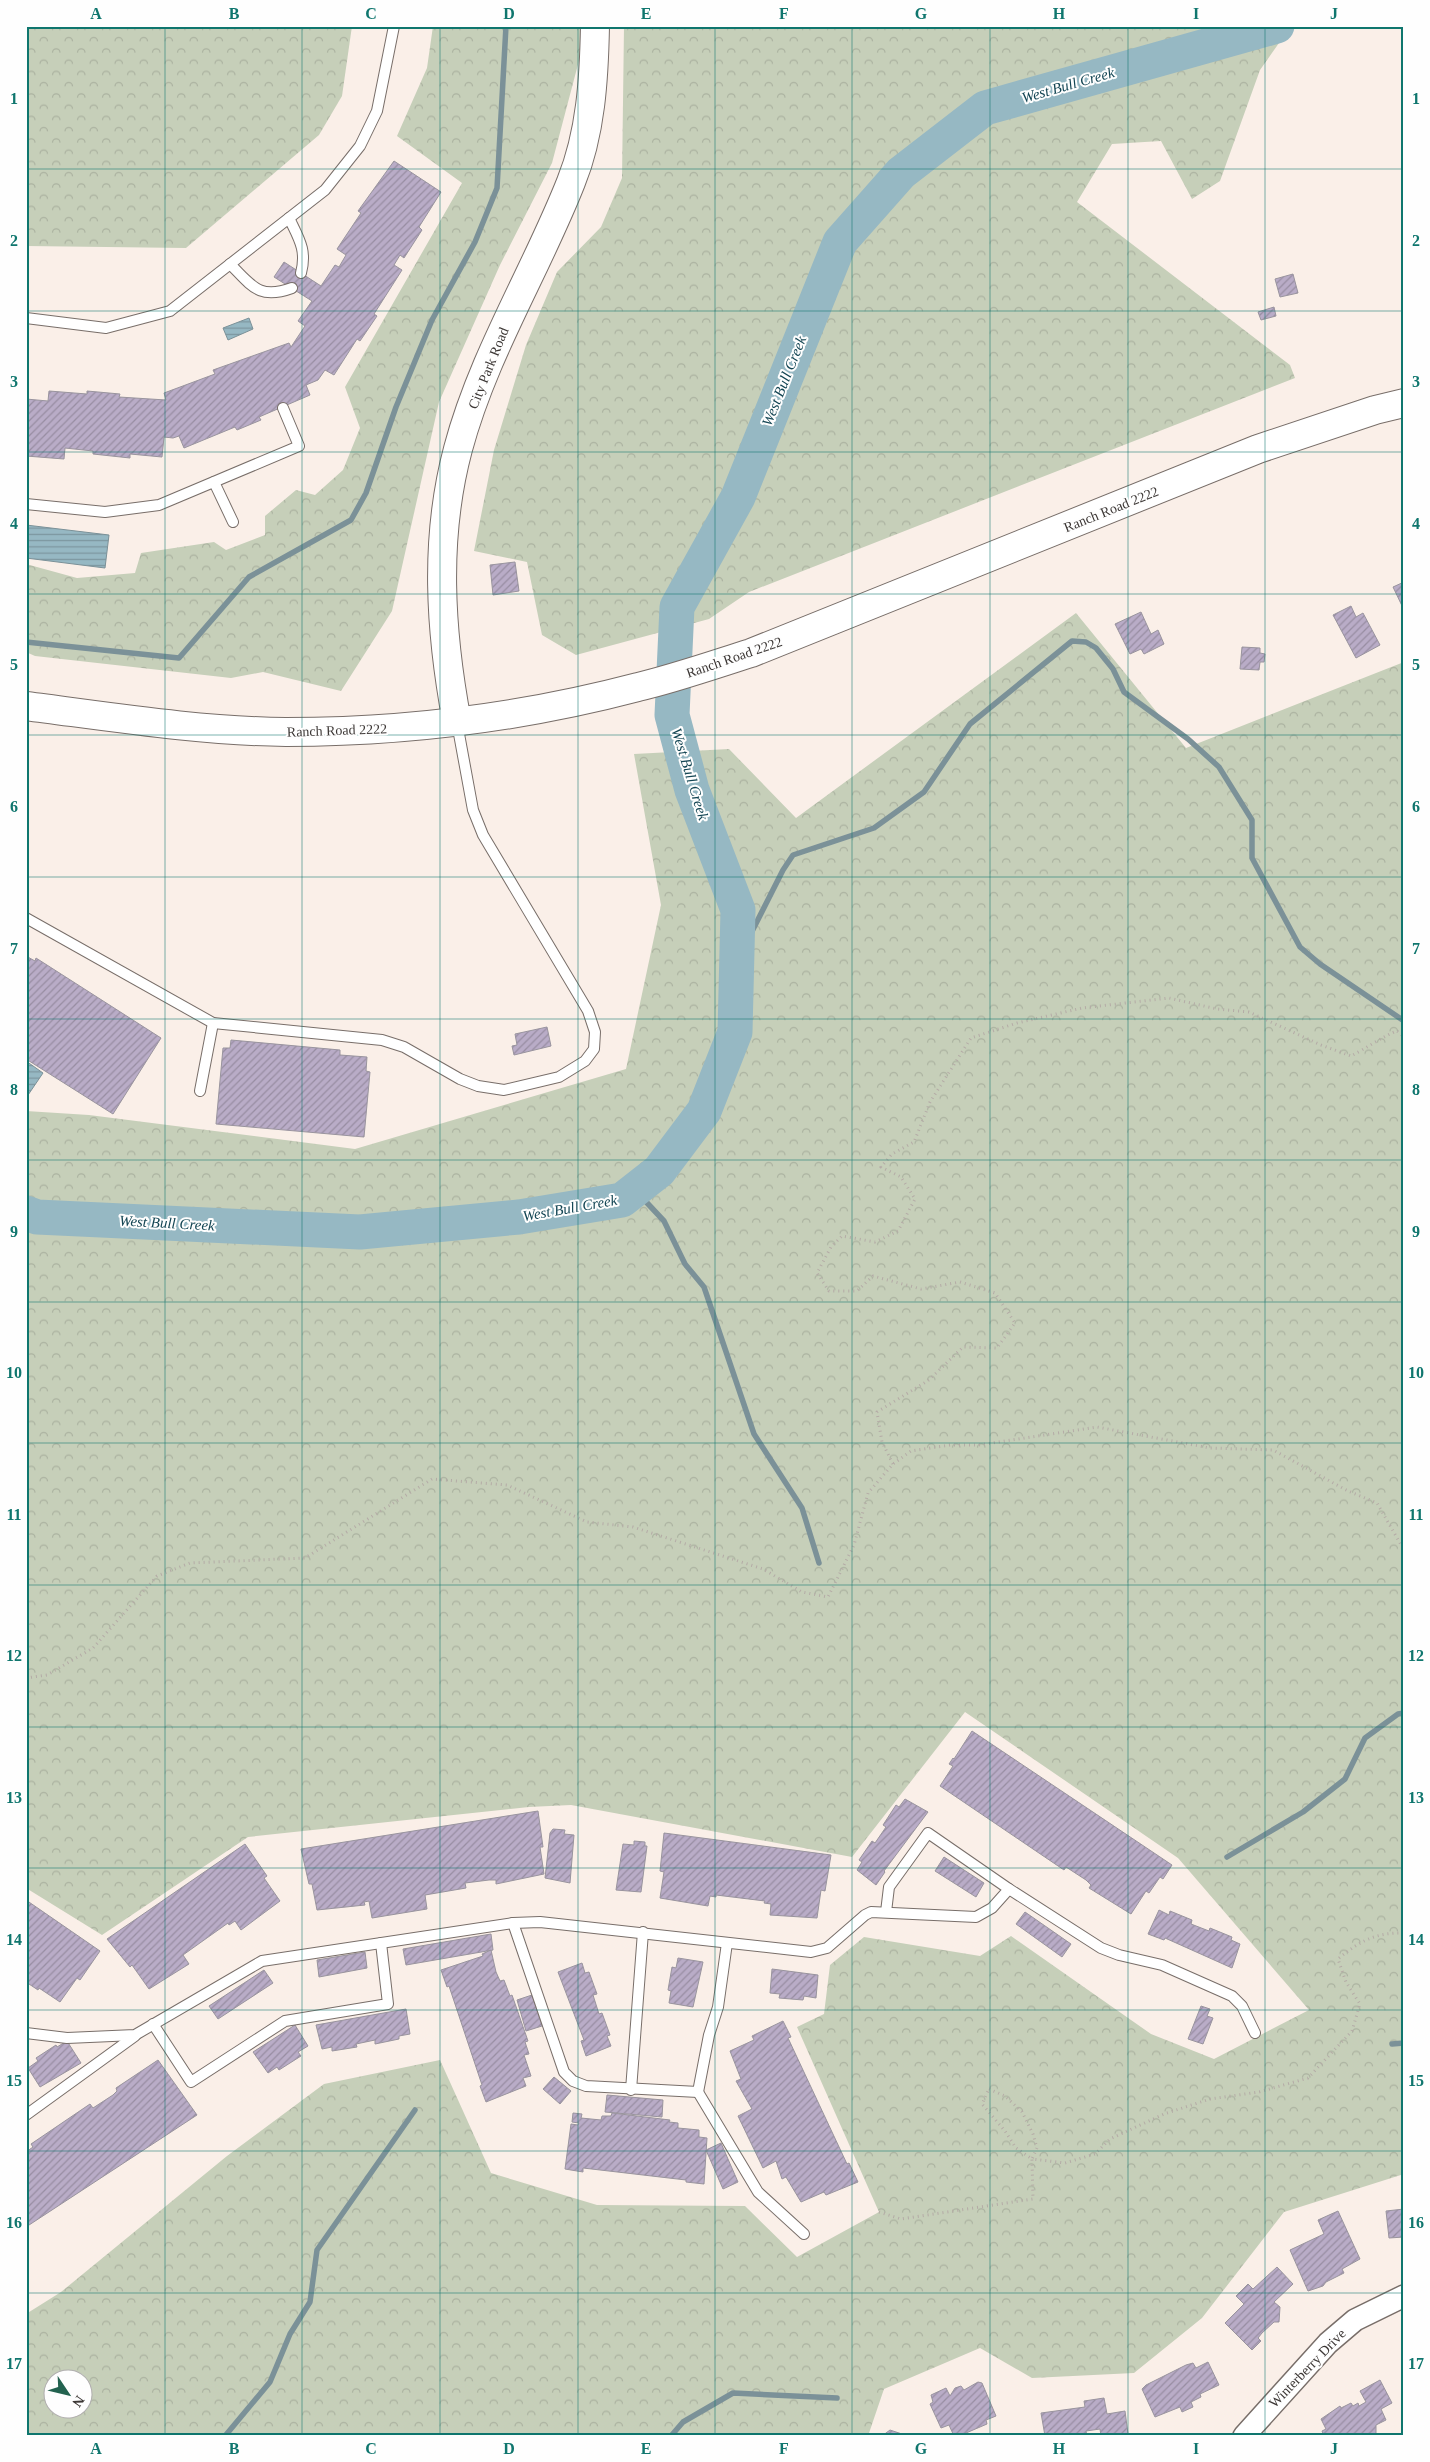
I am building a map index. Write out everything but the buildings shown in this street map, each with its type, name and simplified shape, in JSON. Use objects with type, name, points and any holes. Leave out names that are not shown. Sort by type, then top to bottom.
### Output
[{"type":"main road","name":"City Park Road","points":[[457,722],[445,658],[441,595],[444,523],[450,483],[470,410],[511,312],[572,181],[583,143],[590,105],[595,26]]},
{"type":"main road","name":"Ranch Road 2222","points":[[34,704],[174,724],[285,732],[374,729],[457,722],[504,716],[568,703],[640,687],[751,653],[1258,449],[1375,410],[1404,403]]},
{"type":"street","name":"Winterberry Drive","points":[[1244,2436],[1328,2343],[1355,2320],[1404,2296]]},
{"type":"lane","points":[[26,318],[106,328],[170,311],[326,190],[360,146],[377,111],[394,26]]},
{"type":"lane","points":[[288,218],[301,243],[305,258],[301,273]]},
{"type":"lane","points":[[230,264],[255,289],[275,294],[292,288]]},
{"type":"lane","points":[[26,504],[105,512],[160,505],[299,446],[283,408]]},
{"type":"lane","points":[[214,482],[233,522]]},
{"type":"lane","points":[[26,918],[213,1023],[382,1040],[404,1047],[460,1079],[478,1086],[504,1090],[559,1077],[585,1061],[594,1049],[595,1032],[588,1011],[483,835],[472,810],[457,722]]},
{"type":"lane","points":[[200,1091],[213,1023]]},
{"type":"lane","points":[[886,1912],[889,1887],[928,1833],[1009,1889],[1101,1948],[1119,1955],[1162,1966],[1232,1996],[1242,2006],[1255,2033]]},
{"type":"lane","points":[[26,2115],[135,2035],[262,1961],[513,1924],[540,1922],[643,1932],[727,1943],[819,1951],[835,1941],[864,1915],[871,1912],[976,1917],[992,1908],[1009,1889]]},
{"type":"lane","points":[[513,1924],[567,2077],[586,2086],[631,2090],[698,2092]]},
{"type":"lane","points":[[631,2090],[643,1932]]},
{"type":"lane","points":[[154,2024],[191,2082],[285,2021],[388,2004],[381,1943]]},
{"type":"lane","points":[[727,1943],[718,2006],[709,2035],[698,2092],[758,2192],[804,2234]]},
{"type":"lane","points":[[26,2033],[67,2038],[135,2035]]},
{"type":"lane","points":[[26,2102],[37,2106]]},
{"type":"path","points":[[893,1464],[882,1442],[877,1412],[929,1380],[963,1347],[997,1348],[1015,1323],[995,1292],[960,1282],[921,1289],[873,1276],[857,1291],[829,1291],[817,1273],[831,1247],[842,1236],[874,1242],[898,1231],[915,1199],[901,1177],[881,1167],[892,1154],[914,1142],[930,1102],[971,1038],[1017,1023],[1082,1008],[1169,998],[1217,1009],[1249,1012],[1321,1045],[1351,1056],[1383,1039],[1387,1034],[1397,1031],[1404,1037]]},
{"type":"path","points":[[26,1678],[47,1675],[93,1648],[158,1576],[190,1563],[305,1558],[432,1479],[507,1485],[587,1522],[633,1527],[763,1569],[802,1592],[828,1597],[854,1545],[868,1493],[893,1464],[911,1451],[950,1445],[979,1446],[1097,1427],[1210,1448],[1273,1450],[1348,1491],[1377,1503],[1404,1550]]},
{"type":"path","points":[[879,2212],[900,2219],[1032,2199],[1032,2159],[1037,2148],[1033,2134],[1022,2112],[1005,2096],[989,2089],[982,2104],[1016,2148],[1032,2159],[1065,2163],[1095,2154],[1110,2139],[1164,2114],[1210,2099],[1259,2092],[1308,2078],[1352,2031],[1360,2004],[1346,1982],[1338,1959],[1359,1942],[1391,1932],[1404,1933]]},
{"type":"green space","points":[[26,26],[352,26],[342,96],[319,135],[186,248],[26,246]]},
{"type":"green space","points":[[433,26],[580,26],[581,53],[552,163],[500,265],[439,402],[392,611],[341,691],[263,672],[231,678],[35,656],[26,652],[26,564],[77,578],[135,573],[141,553],[214,542],[226,550],[265,535],[265,516],[296,490],[315,495],[343,470],[360,428],[345,387],[462,183],[397,136],[427,68]]},
{"type":"green space","points":[[624,26],[1291,26],[1260,70],[1220,181],[1192,199],[1161,141],[1112,144],[1077,202],[1290,365],[1295,378],[749,592],[709,619],[576,655],[542,635],[527,562],[474,551],[494,450],[526,345],[557,272],[601,227],[622,178]]},
{"type":"green space","points":[[1076,613],[1186,748],[1404,662],[1404,2174],[1284,2212],[1202,2318],[1134,2373],[1032,2378],[980,2348],[884,2389],[868,2436],[26,2436],[26,2314],[61,2292],[227,2156],[324,2084],[440,2060],[491,2173],[597,2205],[745,2206],[797,2257],[879,2212],[797,2027],[824,2014],[830,1965],[864,1937],[980,1956],[1011,1936],[1151,2034],[1214,2059],[1309,2010],[1178,1858],[965,1712],[852,1857],[571,1805],[529,1807],[248,1837],[102,1935],[26,1888],[26,1111],[89,1115],[355,1149],[626,1069],[661,905],[634,754],[729,749],[796,818]]},
{"type":"water","points":[[249,318],[253,329],[228,340],[223,328]]},
{"type":"water","points":[[26,525],[109,535],[105,568],[26,558]]},
{"type":"water","points":[[26,1061],[43,1073],[26,1098]]},
{"type":"waterway","points":[[26,642],[179,658],[249,577],[351,520],[366,493],[396,407],[432,320],[475,242],[497,188],[506,26]]},
{"type":"waterway","name":"West Bull Creek","points":[[26,1213],[37,1217],[360,1232],[519,1217],[622,1200],[659,1171],[704,1111],[735,1032],[738,910],[692,790],[672,715],[677,607],[738,497],[840,242],[901,173],[985,108],[1277,26]]},
{"type":"waterway","points":[[736,963],[783,870],[793,855],[874,828],[924,792],[970,724],[1072,641],[1086,642],[1096,648],[1113,669],[1124,692],[1188,739],[1219,767],[1252,820],[1252,858],[1300,947],[1320,964],[1404,1021]]},
{"type":"waterway","points":[[635,1190],[664,1221],[685,1264],[704,1287],[754,1434],[802,1508],[819,1563]]},
{"type":"waterway","points":[[1227,1857],[1303,1812],[1345,1779],[1365,1738],[1398,1714],[1404,1713]]},
{"type":"waterway","points":[[1392,2044],[1404,2043]]},
{"type":"waterway","points":[[225,2436],[270,2382],[290,2334],[310,2302],[317,2250],[415,2110]]},
{"type":"waterway","points":[[671,2436],[683,2422],[733,2393],[837,2398]]}]
